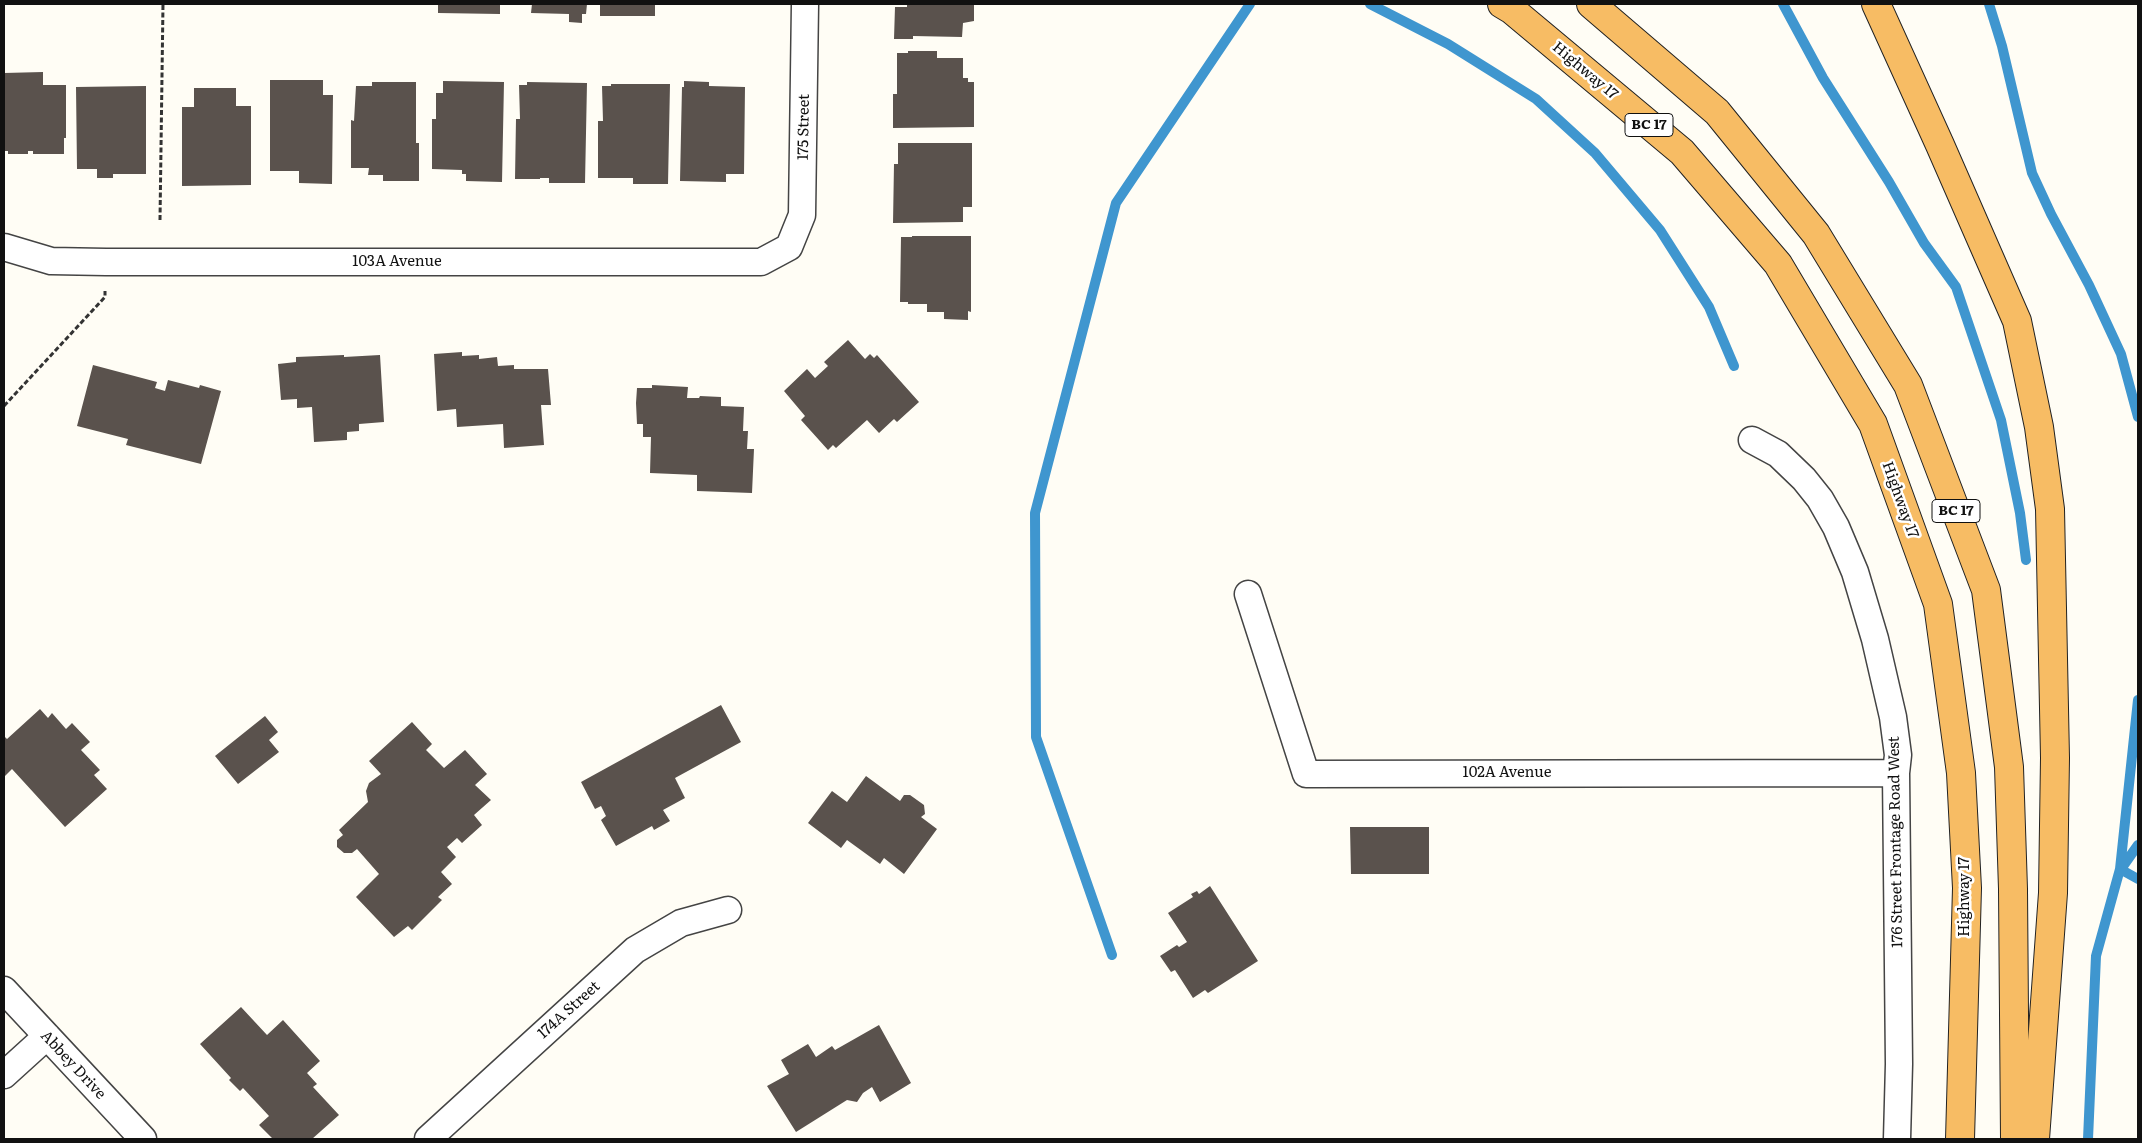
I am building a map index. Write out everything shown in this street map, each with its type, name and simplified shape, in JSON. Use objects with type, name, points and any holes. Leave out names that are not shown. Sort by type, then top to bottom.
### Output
[{"type":"highway","name":"Highway 17","points":[[1502,4],[1512,10],[1682,152],[1778,264],[1873,424],[1938,604],[1961,773],[1967,888],[1960,1139]]},
{"type":"highway","name":"BC 17","points":[[1591,4],[1717,112],[1816,234],[1908,385],[1986,590],[2009,767],[2013,889],[2015,1139]]},
{"type":"highway","points":[[1876,4],[2017,321],[2040,427],[2050,509],[2055,758],[2053,893],[2035,1139]]},
{"type":"street","name":"175 Street","points":[[788,247],[802,215],[806,4]]},
{"type":"street","name":"103A Avenue","points":[[4,248],[51,261],[761,262],[788,247]]},
{"type":"street","name":"176 Street Frontage Road West","points":[[1752,440],[1778,454],[1804,479],[1820,499],[1836,527],[1855,572],[1876,639],[1893,717],[1898,755],[1896,773],[1898,1139]]},
{"type":"street","name":"102A Avenue","points":[[1248,594],[1306,774],[1896,773]]},
{"type":"street","name":"174A Street","points":[[428,1139],[635,950],[681,923],[728,910]]},
{"type":"street","name":"Abbey Drive","points":[[4,990],[144,1139]]},
{"type":"street","points":[[4,1075],[47,1036]]},
{"type":"path","points":[[160,220],[163,4]]},
{"type":"path","points":[[4,406],[105,297],[105,290]]},
{"type":"building","points":[[438,4],[500,4],[500,14],[438,13]]},
{"type":"building","points":[[532,4],[587,4],[586,14],[582,14],[582,23],[569,22],[569,14],[531,13]]},
{"type":"building","points":[[600,4],[655,4],[655,16],[600,16]]},
{"type":"building","points":[[907,4],[974,4],[974,21],[963,23],[962,37],[913,36],[913,39],[894,39],[895,7],[907,7]]},
{"type":"building","points":[[908,51],[937,51],[937,58],[963,58],[963,78],[968,78],[968,82],[974,82],[974,127],[893,128],[893,94],[897,94],[897,53],[908,53]]},
{"type":"building","points":[[43,72],[43,85],[66,85],[66,138],[64,138],[64,154],[33,154],[33,151],[28,151],[28,154],[8,154],[8,151],[4,151],[4,73]]},
{"type":"building","points":[[270,80],[323,80],[323,95],[333,95],[332,184],[299,183],[299,171],[270,171]]},
{"type":"building","points":[[443,81],[504,82],[502,182],[466,181],[466,174],[462,174],[462,170],[432,169],[432,119],[436,119],[436,93],[443,93]]},
{"type":"building","points":[[684,81],[709,82],[709,86],[745,87],[744,174],[726,174],[726,182],[680,181],[682,87],[684,87]]},
{"type":"building","points":[[372,82],[416,82],[416,143],[419,143],[419,181],[383,181],[383,175],[368,175],[369,168],[351,168],[351,120],[354,121],[356,86],[372,86]]},
{"type":"building","points":[[527,82],[587,83],[585,183],[549,183],[549,178],[515,179],[516,119],[520,119],[519,85],[527,85]]},
{"type":"building","points":[[611,84],[670,84],[668,184],[633,184],[633,178],[598,178],[598,121],[603,121],[602,86],[611,86]]},
{"type":"building","points":[[146,86],[146,174],[113,174],[113,178],[97,178],[97,169],[77,169],[76,87]]},
{"type":"building","points":[[194,88],[236,88],[236,106],[251,106],[251,185],[182,186],[182,107],[194,107]]},
{"type":"building","points":[[898,143],[972,143],[972,207],[963,207],[963,222],[893,223],[894,164],[898,164]]},
{"type":"building","points":[[971,236],[971,312],[968,311],[968,320],[944,319],[944,312],[927,312],[927,304],[900,302],[901,237]]},
{"type":"building","points":[[848,340],[865,359],[870,354],[874,358],[877,355],[919,402],[897,422],[894,419],[879,433],[867,420],[836,448],[833,445],[828,450],[801,420],[805,416],[784,391],[807,369],[815,378],[828,366],[824,362]]},
{"type":"building","points":[[462,352],[462,356],[479,355],[479,359],[497,357],[498,366],[514,365],[514,369],[548,369],[551,405],[541,405],[544,445],[504,448],[503,424],[457,427],[456,409],[437,411],[434,354]]},
{"type":"building","points":[[344,355],[344,357],[380,355],[384,422],[359,424],[359,431],[347,432],[347,440],[314,442],[312,407],[297,408],[297,399],[281,400],[278,364],[296,362],[296,357]]},
{"type":"building","points":[[93,365],[157,382],[155,388],[165,391],[168,380],[199,388],[200,385],[221,391],[201,464],[126,445],[128,439],[77,426]]},
{"type":"building","points":[[652,385],[688,387],[687,398],[699,398],[700,396],[721,397],[721,406],[744,407],[743,431],[748,431],[747,449],[754,449],[752,493],[697,491],[697,475],[650,473],[651,437],[643,437],[643,424],[637,424],[636,403],[637,388],[652,388]]},
{"type":"building","points":[[721,705],[741,742],[675,778],[685,798],[663,810],[670,821],[654,830],[652,826],[616,846],[601,820],[606,816],[601,806],[595,809],[581,782]]},
{"type":"building","points":[[40,709],[48,718],[52,713],[66,729],[72,723],[90,742],[81,750],[100,770],[94,775],[107,789],[65,827],[12,769],[4,777],[4,736],[7,739]]},
{"type":"building","points":[[265,716],[278,732],[269,740],[279,752],[238,784],[215,756]]},
{"type":"building","points":[[412,722],[432,744],[426,750],[444,768],[465,750],[487,774],[475,785],[491,800],[474,815],[482,825],[462,843],[457,838],[447,847],[456,857],[441,872],[452,884],[438,897],[442,900],[412,930],[408,926],[394,937],[356,897],[379,874],[357,849],[352,853],[344,853],[337,847],[337,840],[343,835],[339,830],[368,802],[366,791],[369,783],[381,774],[369,761]]},
{"type":"building","points":[[866,776],[900,801],[904,795],[910,795],[924,805],[925,814],[921,817],[937,829],[904,874],[884,858],[880,864],[847,840],[841,848],[808,823],[832,791],[847,802]]},
{"type":"building","points":[[1350,827],[1429,827],[1429,874],[1351,874]]},
{"type":"building","points":[[1210,886],[1258,961],[1208,993],[1205,990],[1193,998],[1175,970],[1171,972],[1160,956],[1177,945],[1179,947],[1187,942],[1168,913],[1193,897],[1191,894],[1197,891],[1199,894]]},
{"type":"building","points":[[241,1007],[267,1035],[283,1020],[320,1061],[307,1073],[317,1084],[313,1087],[339,1115],[312,1139],[273,1139],[259,1125],[269,1116],[243,1088],[240,1091],[229,1080],[231,1078],[200,1044]]},
{"type":"building","points":[[879,1025],[911,1083],[880,1102],[872,1087],[863,1093],[857,1102],[847,1100],[796,1132],[767,1086],[789,1074],[781,1060],[808,1044],[816,1057],[832,1046],[835,1050]]},
{"type":"waterway","points":[[1112,955],[1036,737],[1035,513],[1116,203],[1250,4]]},
{"type":"waterway","points":[[1370,4],[1448,44],[1536,99],[1595,153],[1660,230],[1709,307],[1734,366]]},
{"type":"waterway","points":[[1783,4],[1823,78],[1889,182],[1924,243],[1956,287],[2001,420],[2020,513],[2026,560]]},
{"type":"waterway","points":[[1989,4],[2002,46],[2032,173],[2051,214],[2089,285],[2121,354],[2138,417]]},
{"type":"waterway","points":[[2088,1139],[2096,956],[2120,869],[2138,700]]},
{"type":"waterway","points":[[2121,869],[2138,845]]},
{"type":"waterway","points":[[2120,869],[2138,879]]}]
